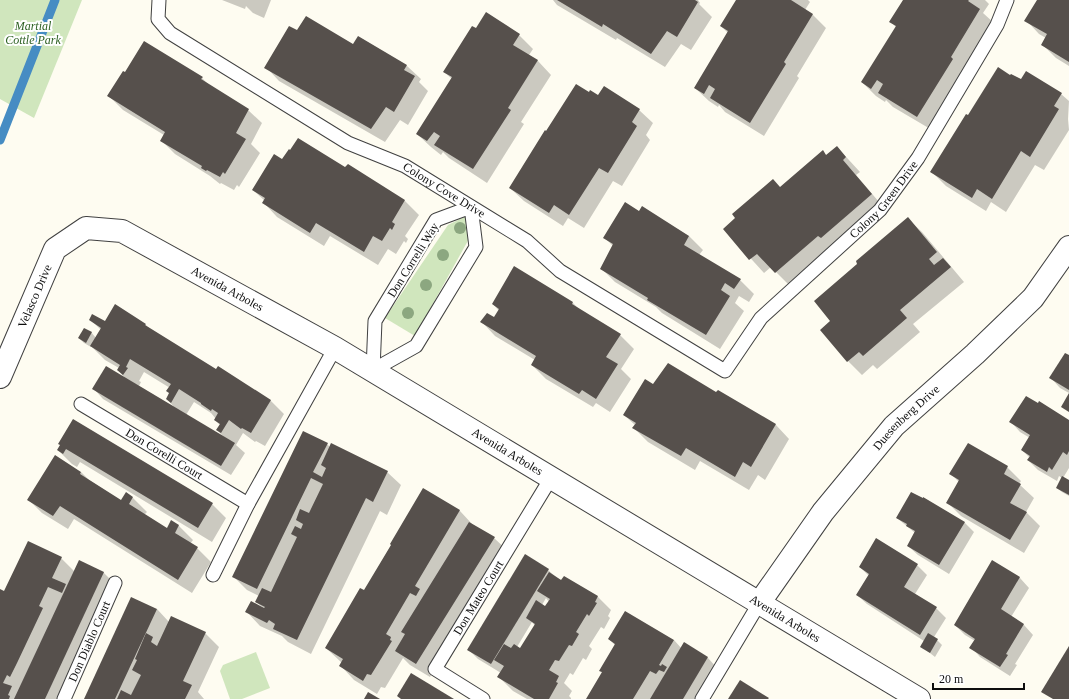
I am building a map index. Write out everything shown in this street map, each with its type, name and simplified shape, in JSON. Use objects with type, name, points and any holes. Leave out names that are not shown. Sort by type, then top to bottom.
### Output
[{"type":"street","name":"Avenida Arboles","points":[[86,228],[122,231],[335,348],[760,602],[919,699]]},
{"type":"street","name":"Velasco Drive","points":[[0,377],[55,249],[86,228]]},
{"type":"street","name":"Duesenberg Drive","points":[[760,602],[823,512],[894,426],[975,354],[1033,298],[1069,247]]},
{"type":"lane","name":"Colony Cove Drive","points":[[159,0],[158,20],[170,33],[348,143],[405,166],[527,241],[560,271],[725,371]]},
{"type":"lane","name":"Colony Green Drive","points":[[725,371],[761,318],[880,210],[918,158],[998,25],[1007,0]]},
{"type":"lane","points":[[373,370],[416,346],[476,247],[471,207]]},
{"type":"lane","name":"Don Correlli Way","points":[[373,370],[375,321],[391,294],[436,220],[471,207]]},
{"type":"lane","points":[[213,575],[248,504],[335,348]]},
{"type":"lane","name":"Don Corelli Court","points":[[81,404],[248,504]]},
{"type":"lane","name":"Don Mateo Court","points":[[483,699],[435,669],[551,478]]},
{"type":"lane","name":"Don Diablo Court","points":[[64,699],[115,583]]},
{"type":"lane","points":[[702,699],[760,602]]},
{"type":"green space","name":"Martial Cottle Park","points":[[0,0],[82,0],[34,118],[0,99]]},
{"type":"green space","points":[[466,216],[470,237],[415,336],[385,318],[448,225]]},
{"type":"green space","points":[[256,652],[270,688],[242,699],[230,699],[220,671],[223,665]]},
{"type":"building","points":[[557,0],[695,0],[698,2],[677,37],[667,31],[651,54],[603,24],[602,27]]},
{"type":"building","points":[[736,0],[791,0],[813,14],[784,62],[786,64],[750,123],[710,98],[715,89],[709,85],[704,94],[694,88],[728,31],[720,26]]},
{"type":"building","points":[[903,0],[969,0],[968,1],[980,9],[951,57],[953,59],[917,117],[878,93],[883,84],[877,80],[871,89],[861,82],[896,26],[889,22]]},
{"type":"building","points":[[1037,0],[1069,0],[1069,62],[1041,45],[1047,34],[1024,21]]},
{"type":"building","points":[[486,12],[520,34],[513,45],[538,60],[508,108],[511,110],[473,169],[434,145],[440,136],[434,132],[427,141],[416,134],[452,77],[443,72],[472,26],[476,28]]},
{"type":"building","points":[[306,16],[353,44],[358,36],[407,65],[404,70],[415,76],[394,112],[386,107],[371,129],[264,68],[289,26],[297,30]]},
{"type":"building","points":[[144,41],[203,77],[201,79],[249,109],[236,133],[246,139],[225,174],[223,172],[220,177],[201,168],[202,166],[160,141],[165,132],[107,96],[123,71],[125,72]]},
{"type":"building","points":[[998,67],[1010,75],[1011,74],[1021,79],[1026,71],[1062,93],[1054,106],[1059,109],[1030,157],[1021,151],[992,199],[977,189],[972,198],[930,172],[966,114],[968,115]]},
{"type":"building","points":[[576,84],[589,92],[590,90],[598,95],[604,86],[640,109],[632,122],[637,126],[608,173],[599,168],[569,215],[554,205],[549,213],[509,188]]},
{"type":"building","points":[[298,138],[345,167],[348,164],[405,200],[392,222],[395,224],[392,230],[390,228],[382,241],[373,236],[364,252],[316,223],[310,233],[262,203],[265,198],[252,190],[274,154],[282,159]]},
{"type":"building","points":[[837,146],[846,157],[843,160],[872,194],[821,238],[818,236],[775,273],[757,254],[749,260],[723,229],[735,218],[732,214],[773,179],[780,187],[823,150],[826,155]]},
{"type":"building","points":[[625,202],[639,211],[642,206],[689,236],[684,245],[741,279],[734,289],[725,283],[721,290],[730,296],[706,335],[647,300],[648,298],[600,269],[613,244],[603,238]]},
{"type":"building","points":[[908,217],[937,252],[929,259],[934,265],[943,258],[951,267],[900,310],[907,318],[863,356],[859,352],[847,362],[820,330],[830,321],[814,301],[857,264],[856,261]]},
{"type":"building","points":[[514,266],[573,302],[572,304],[621,334],[606,357],[618,364],[596,399],[582,390],[579,394],[531,365],[536,356],[480,322],[487,313],[494,317],[499,309],[492,304]]},
{"type":"building","points":[[115,304],[146,324],[145,325],[216,369],[218,366],[271,400],[251,433],[242,428],[241,429],[229,420],[221,433],[216,430],[220,424],[214,420],[218,413],[212,409],[211,411],[179,389],[171,403],[166,399],[169,393],[166,391],[171,384],[130,359],[126,367],[128,368],[123,375],[117,370],[120,365],[90,346],[101,328],[89,320],[92,314],[105,321]]},
{"type":"building","points":[[84,328],[92,332],[86,343],[78,338]]},
{"type":"building","points":[[1065,353],[1069,355],[1069,390],[1049,378]]},
{"type":"building","points":[[668,363],[716,392],[718,390],[776,424],[751,467],[743,462],[735,477],[686,448],[681,456],[632,428],[636,423],[623,415],[645,379],[653,384]]},
{"type":"building","points":[[106,366],[235,443],[221,466],[92,389]]},
{"type":"building","points":[[1069,393],[1069,412],[1061,407]]},
{"type":"building","points":[[1026,396],[1038,403],[1039,401],[1069,420],[1069,451],[1067,455],[1063,452],[1052,470],[1049,467],[1047,472],[1027,460],[1030,456],[1021,450],[1030,435],[1009,422]]},
{"type":"building","points":[[73,419],[213,503],[198,528],[66,449],[63,454],[57,450],[60,445],[58,444]]},
{"type":"building","points":[[303,431],[328,443],[313,472],[322,477],[326,468],[321,465],[331,443],[388,471],[373,502],[366,498],[297,640],[273,629],[275,624],[269,620],[267,623],[245,612],[251,601],[264,608],[265,607],[255,602],[262,588],[271,592],[297,537],[291,534],[295,526],[301,529],[303,524],[296,520],[300,509],[309,513],[323,484],[311,478],[257,589],[232,577]]},
{"type":"building","points":[[968,443],[1008,466],[1004,474],[1021,484],[1010,503],[1027,512],[1010,540],[946,503],[959,480],[949,474]]},
{"type":"building","points":[[55,455],[81,472],[80,474],[121,500],[126,492],[133,497],[129,504],[167,528],[171,520],[179,525],[175,533],[198,547],[178,580],[60,506],[53,516],[27,500]]},
{"type":"building","points":[[1062,476],[1069,480],[1069,495],[1056,488]]},
{"type":"building","points":[[423,488],[460,510],[415,586],[420,589],[416,596],[410,593],[386,634],[391,637],[390,640],[392,641],[371,675],[367,674],[363,681],[339,666],[343,659],[325,648],[360,588],[364,590]]},
{"type":"building","points":[[911,492],[923,497],[965,522],[939,565],[907,546],[915,531],[906,526],[907,524],[896,518]]},
{"type":"building","points":[[469,522],[495,537],[416,664],[395,651],[405,634],[401,632]]},
{"type":"building","points":[[876,538],[918,564],[904,587],[937,607],[920,635],[856,595],[869,574],[859,567]]},
{"type":"building","points":[[28,541],[62,557],[52,578],[66,584],[62,593],[48,587],[39,606],[43,608],[10,677],[7,675],[3,683],[12,686],[8,695],[10,696],[9,699],[0,699],[0,589],[4,591]]},
{"type":"building","points":[[525,554],[549,569],[491,664],[467,650]]},
{"type":"building","points":[[79,560],[104,572],[45,699],[14,699]]},
{"type":"building","points":[[992,560],[1020,577],[1001,609],[1024,624],[1000,667],[969,648],[975,639],[954,625]]},
{"type":"building","points":[[549,572],[561,580],[564,576],[598,596],[595,602],[597,603],[589,616],[587,614],[576,632],[579,634],[572,646],[569,645],[559,661],[555,660],[549,670],[559,676],[556,682],[558,683],[549,699],[534,699],[497,677],[504,666],[494,660],[504,644],[511,648],[514,644],[520,648],[535,624],[526,618],[536,600],[545,606],[550,599],[537,591]]},
{"type":"building","points":[[131,597],[157,609],[115,699],[84,699]]},
{"type":"building","points":[[625,611],[674,640],[659,665],[661,666],[662,664],[667,667],[664,672],[659,670],[656,674],[650,671],[633,699],[586,699],[602,672],[599,671],[615,644],[608,639]]},
{"type":"building","points":[[171,616],[206,632],[183,681],[192,685],[185,699],[117,699],[121,690],[131,695],[141,675],[132,670],[146,633],[153,637],[151,642],[157,646]]},
{"type":"building","points":[[928,633],[938,639],[930,653],[920,647]]},
{"type":"building","points":[[684,642],[708,657],[683,699],[650,699]]},
{"type":"building","points":[[1069,646],[1069,699],[1053,699],[1041,692]]},
{"type":"building","points":[[411,673],[454,699],[401,699],[397,696]]},
{"type":"building","points":[[740,680],[769,698],[728,699]]},
{"type":"building","points":[[368,692],[380,699],[364,699]]},
{"type":"waterway","points":[[0,140],[55,0]]}]
